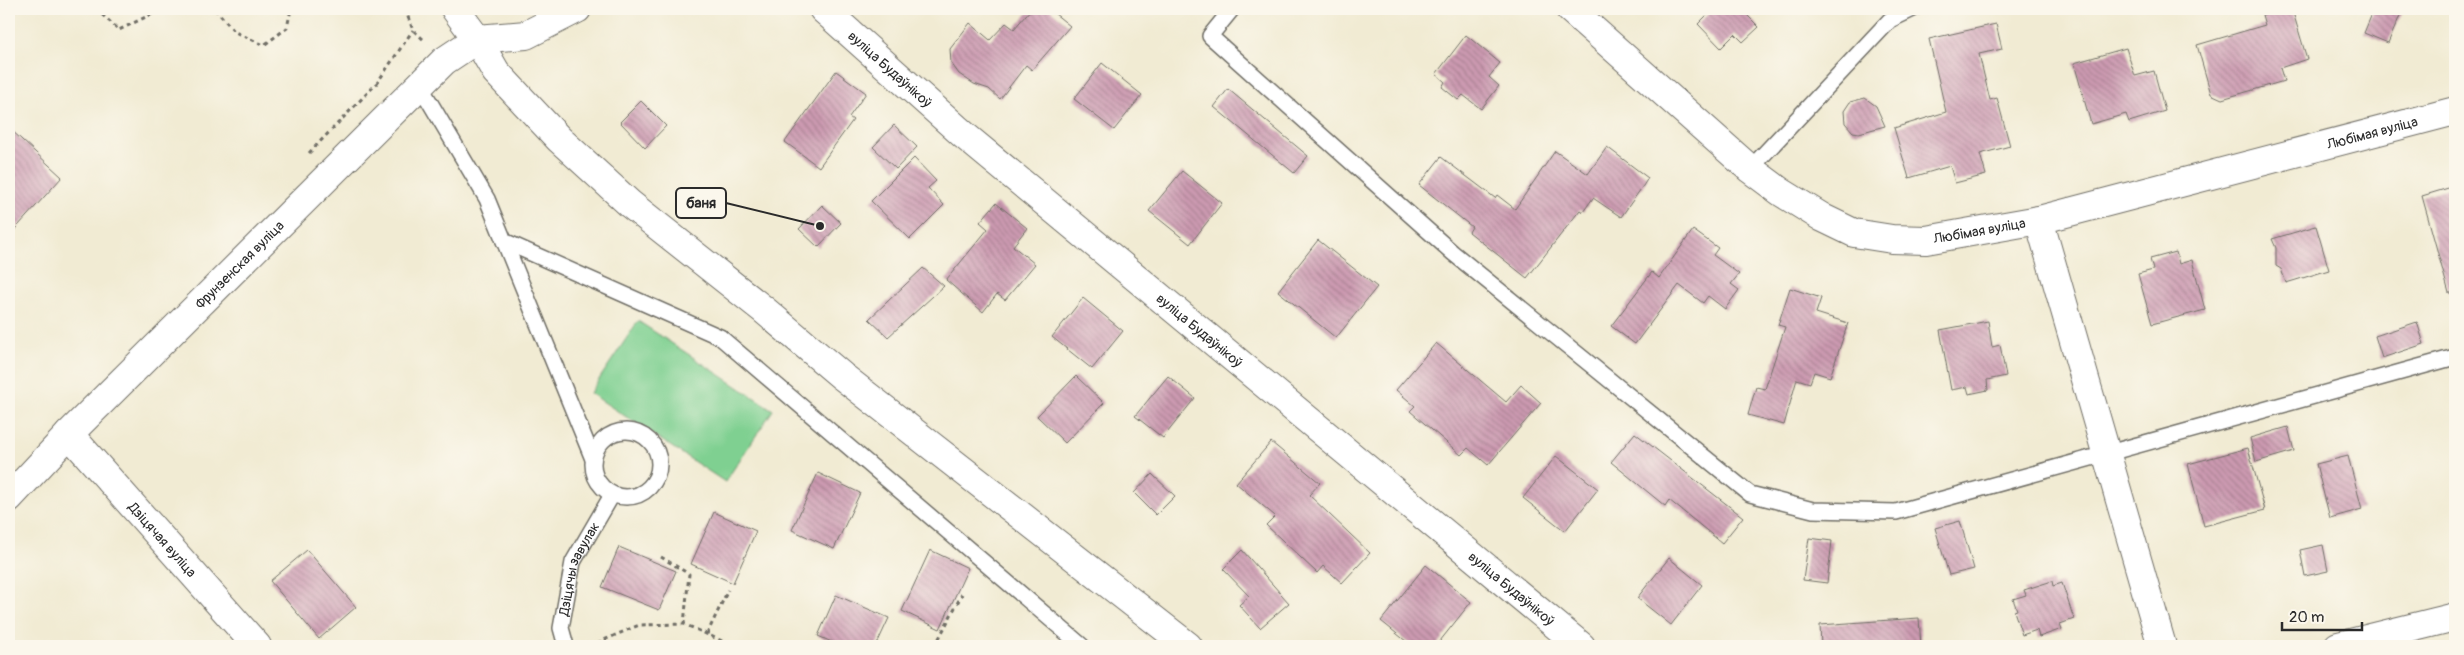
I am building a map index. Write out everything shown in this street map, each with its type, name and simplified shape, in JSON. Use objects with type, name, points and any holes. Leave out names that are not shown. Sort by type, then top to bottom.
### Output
[{"type":"street","points":[[455,9],[477,39],[496,72],[559,139],[630,204],[764,310],[842,376],[1188,646]]},
{"type":"street","points":[[477,39],[526,35],[576,9]]},
{"type":"street","name":"вуліца Будаўнікоў","points":[[823,9],[964,136],[1581,646]]},
{"type":"street","name":"Любімая вуліца","points":[[1577,10],[1750,169],[1781,192],[1823,218],[1854,233],[1892,240],[1926,240],[2039,220],[2455,111]]},
{"type":"street","name":"Фрунзенская вуліца","points":[[9,498],[69,434],[419,84],[444,61],[477,39]]},
{"type":"street","points":[[2039,220],[2162,646]]},
{"type":"street","name":"Дзіцячая вуліца","points":[[69,434],[257,646]]},
{"type":"street","points":[[2338,646],[2455,617]]},
{"type":"lane","points":[[1232,9],[1210,36],[1453,253],[1750,494],[1813,510],[1896,512],[2455,356]]},
{"type":"lane","points":[[1750,169],[1890,20],[1912,9]]},
{"type":"lane","points":[[419,84],[487,199],[593,459],[595,478],[602,488],[612,495],[624,498],[637,496],[647,490],[654,482],[658,472],[659,461],[654,446],[638,433],[627,431],[614,433],[600,443],[593,459]]},
{"type":"lane","points":[[504,241],[720,337],[1082,646]]},
{"type":"lane","name":"Дзіцячы завулак","points":[[566,646],[561,628],[573,562],[612,495]]},
{"type":"path","points":[[96,9],[119,30],[162,9]]},
{"type":"path","points":[[215,9],[235,32],[264,45],[286,28],[290,9]]},
{"type":"path","points":[[661,557],[689,574],[684,624]]},
{"type":"path","points":[[707,634],[728,590]]},
{"type":"path","points":[[936,646],[962,594]]},
{"type":"path","points":[[590,646],[639,624],[684,624],[733,646]]},
{"type":"green space","points":[[638,321],[773,410],[725,482],[590,393]]},
{"type":"building","points":[[1031,9],[1049,9],[1070,26],[1032,70],[1026,65],[1000,99],[989,89],[974,84],[959,74],[951,63],[950,49],[970,23],[990,40],[1006,23],[1014,29]]},
{"type":"building","points":[[1713,9],[1741,9],[1759,27],[1743,42],[1735,34],[1721,48],[1698,24]]},
{"type":"building","points":[[2282,9],[2292,9],[2307,59],[2280,68],[2284,81],[2222,99],[2211,94],[2197,45],[2265,25],[2262,15]]},
{"type":"building","points":[[2374,9],[2403,9],[2388,43],[2364,33]]},
{"type":"building","points":[[1996,24],[2002,49],[1979,54],[1990,100],[1997,98],[2010,146],[1980,154],[1986,175],[1955,183],[1950,166],[1909,178],[1894,128],[1946,112],[1929,39]]},
{"type":"building","points":[[1466,35],[1500,63],[1489,77],[1499,86],[1481,109],[1463,95],[1458,100],[1442,87],[1445,82],[1436,74]]},
{"type":"building","points":[[2126,48],[2135,76],[2154,71],[2165,111],[2129,122],[2126,114],[2091,124],[2074,63]]},
{"type":"building","points":[[1102,63],[1142,95],[1114,130],[1074,99]]},
{"type":"building","points":[[836,71],[866,93],[849,117],[853,120],[819,167],[785,142]]},
{"type":"building","points":[[1228,89],[1308,156],[1294,173],[1214,107]]},
{"type":"building","points":[[1865,98],[1876,106],[1885,126],[1859,133],[1853,132],[1845,123],[1844,111],[1850,102]]},
{"type":"building","points":[[641,101],[666,126],[645,148],[620,122]]},
{"type":"building","points":[[894,125],[917,147],[896,169],[873,147]]},
{"type":"building","points":[[9,128],[62,177],[9,236]]},
{"type":"building","points":[[1607,147],[1648,178],[1621,217],[1593,198],[1583,212],[1580,210],[1527,278],[1469,232],[1472,227],[1419,185],[1441,157],[1495,198],[1497,195],[1515,209],[1555,151],[1588,174]]},
{"type":"building","points":[[914,158],[936,181],[928,188],[944,205],[910,239],[871,201]]},
{"type":"building","points":[[1182,171],[1222,203],[1190,244],[1149,211]]},
{"type":"building","points":[[2455,186],[2455,293],[2449,293],[2422,196]]},
{"type":"building","points":[[996,203],[1027,228],[1013,246],[1035,264],[1005,300],[997,294],[983,312],[946,280],[988,229],[980,222]]},
{"type":"building","points":[[822,205],[841,223],[818,247],[799,229]]},
{"type":"building","points":[[2316,226],[2329,270],[2286,283],[2281,269],[2276,266],[2276,248],[2272,239]]},
{"type":"building","points":[[1693,230],[1718,248],[1713,255],[1739,274],[1731,284],[1739,290],[1725,309],[1708,296],[1703,303],[1679,285],[1635,344],[1611,326],[1652,272],[1659,278]]},
{"type":"building","points":[[1318,240],[1377,287],[1336,338],[1278,291]]},
{"type":"building","points":[[2176,252],[2179,264],[2192,260],[2205,310],[2152,324],[2138,274],[2153,270],[2150,259]]},
{"type":"building","points":[[923,268],[944,286],[888,337],[869,319]]},
{"type":"building","points":[[1790,288],[1821,298],[1816,313],[1848,323],[1830,377],[1814,372],[1810,383],[1797,379],[1784,425],[1748,415],[1756,387],[1765,389],[1785,327],[1778,325]]},
{"type":"building","points":[[1083,298],[1123,331],[1092,369],[1052,337]]},
{"type":"building","points":[[1988,321],[1992,347],[2000,345],[2006,376],[1987,380],[1988,390],[1969,394],[1967,387],[1951,390],[1940,330]]},
{"type":"building","points":[[2417,322],[2424,344],[2382,358],[2375,336]]},
{"type":"building","points":[[1436,343],[1506,402],[1521,385],[1541,403],[1488,465],[1468,448],[1461,455],[1410,411],[1415,406],[1396,390]]},
{"type":"building","points":[[1076,376],[1104,403],[1065,443],[1037,416]]},
{"type":"building","points":[[1168,376],[1195,398],[1163,438],[1135,416]]},
{"type":"building","points":[[2288,427],[2294,451],[2256,462],[2250,438]]},
{"type":"building","points":[[1635,433],[1743,517],[1722,543],[1669,500],[1665,506],[1611,462]]},
{"type":"building","points":[[1271,442],[1320,483],[1309,495],[1370,553],[1342,583],[1323,566],[1317,573],[1266,525],[1275,516],[1236,483]]},
{"type":"building","points":[[2248,448],[2265,510],[2204,526],[2188,464]]},
{"type":"building","points":[[1556,456],[1598,489],[1565,531],[1523,498]]},
{"type":"building","points":[[2348,456],[2362,509],[2330,518],[2316,464]]},
{"type":"building","points":[[818,473],[860,493],[834,549],[792,530]]},
{"type":"building","points":[[1152,474],[1175,496],[1156,515],[1134,493]]},
{"type":"building","points":[[714,512],[756,531],[733,583],[691,564]]},
{"type":"building","points":[[1960,521],[1974,569],[1949,575],[1935,528]]},
{"type":"building","points":[[1809,538],[1832,541],[1827,583],[1803,580]]},
{"type":"building","points":[[2323,545],[2328,571],[2305,576],[2300,550]]},
{"type":"building","points":[[619,547],[676,571],[659,610],[602,587]]},
{"type":"building","points":[[307,550],[356,607],[319,639],[270,581]]},
{"type":"building","points":[[930,550],[968,568],[940,629],[902,611]]},
{"type":"building","points":[[1242,550],[1289,603],[1260,628],[1239,605],[1249,596],[1223,569]]},
{"type":"building","points":[[1669,558],[1702,585],[1671,625],[1637,598]]},
{"type":"building","points":[[1426,565],[1471,602],[1436,646],[1412,646],[1381,621]]},
{"type":"building","points":[[2052,581],[2053,586],[2062,583],[2074,619],[2060,624],[2062,629],[2039,637],[2037,630],[2022,635],[2014,611],[2017,610],[2013,599],[2026,595],[2024,590]]},
{"type":"building","points":[[836,595],[889,618],[876,646],[841,646],[818,636]]},
{"type":"building","points":[[1919,618],[1921,646],[1821,646],[1820,625]]},
{"type":"place","name":"баня","points":[[820,226]]}]
